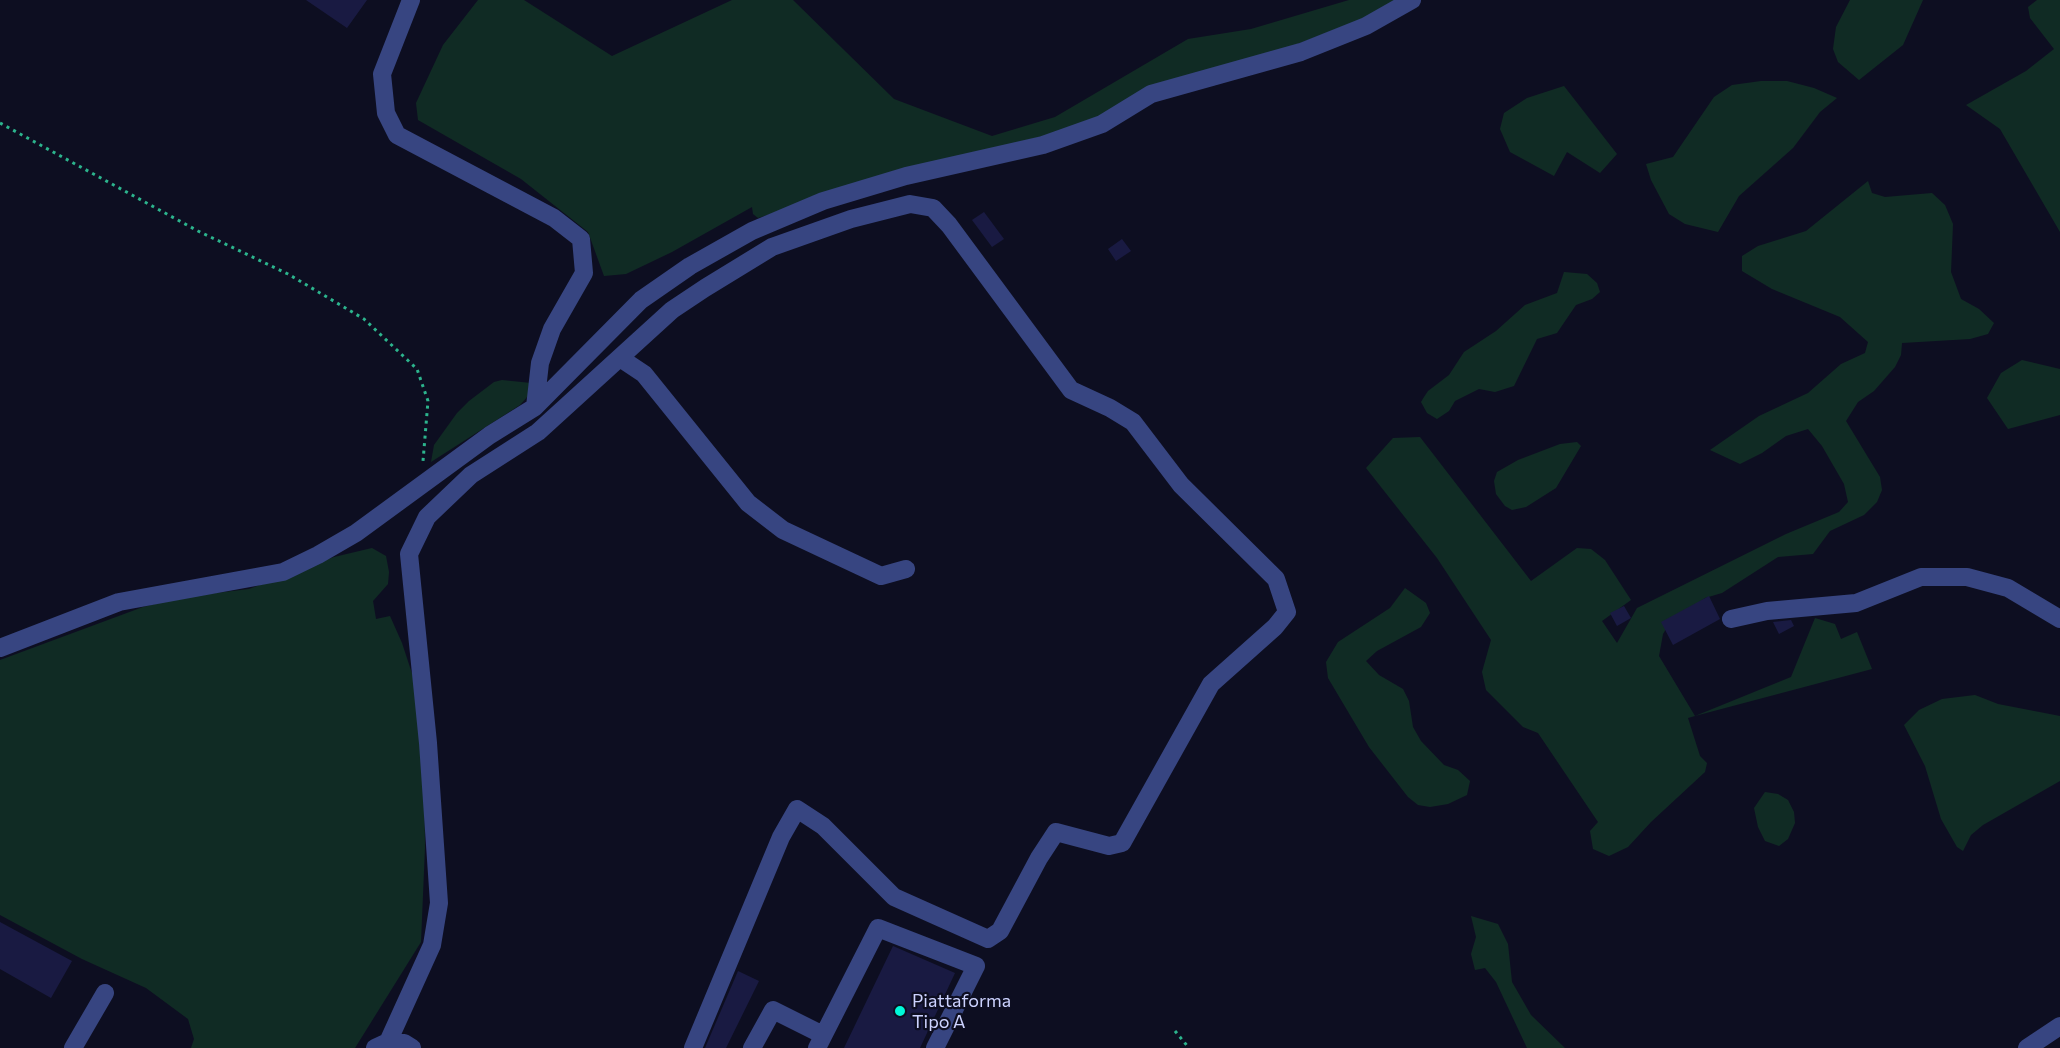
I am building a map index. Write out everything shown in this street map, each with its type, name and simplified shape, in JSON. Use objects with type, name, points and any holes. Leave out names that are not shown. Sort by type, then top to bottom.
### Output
[{"type":"street","points":[[411,0],[382,74],[386,114],[397,135],[554,218],[581,239],[584,273],[552,330],[543,355],[535,406]]},
{"type":"street","points":[[0,648],[119,602],[283,572],[356,533],[490,435],[535,406],[641,300],[690,266],[752,231],[823,201],[906,176],[989,159],[1063,138],[1102,124],[1151,94],[1302,52],[1365,26],[1412,0]]},
{"type":"street","points":[[381,1045],[432,945],[439,903],[428,743],[409,554],[427,518],[471,475],[538,432],[672,310],[772,247],[851,219],[910,204],[933,208],[949,225],[1071,390],[1110,408],[1132,422],[1181,485],[1276,579],[1287,612],[1275,627],[1211,684],[1122,843],[1109,846],[1056,832],[1039,858],[1000,931],[988,939],[894,897],[823,826],[797,809],[772,857],[693,1048]]},
{"type":"street","points":[[620,358],[644,374],[748,503],[783,530],[881,576],[906,569]]},
{"type":"street","points":[[1731,619],[1767,611],[1856,603],[1921,577],[1967,577],[2008,588],[2060,619]]},
{"type":"street","points":[[752,1048],[773,1010],[820,1042],[878,928],[976,966],[935,1048]]},
{"type":"street","points":[[73,1048],[105,993]]},
{"type":"street","points":[[2027,1048],[2060,1026]]},
{"type":"street","points":[[381,1045],[404,1043],[412,1048]]},
{"type":"path","points":[[0,123],[198,231],[288,274],[364,319],[417,369],[428,401],[420,486]]},
{"type":"path","points":[[1175,1031],[1189,1048]]},
{"type":"green space","points":[[478,0],[524,0],[612,56],[732,0],[793,0],[894,99],[992,136],[1055,117],[1188,39],[1251,29],[1349,0],[1399,0],[1370,16],[1109,117],[1064,131],[918,167],[758,218],[753,214],[752,207],[672,252],[626,274],[604,276],[588,232],[521,179],[418,120],[416,103],[443,45]]},
{"type":"green space","points":[[1850,0],[1923,0],[1903,45],[1859,80],[1838,62],[1833,49],[1836,27]]},
{"type":"green space","points":[[2037,0],[2060,0],[2060,232],[2000,129],[1966,105],[2026,71],[2054,49],[2030,18],[2028,7]]},
{"type":"green space","points":[[1761,81],[1787,81],[1814,88],[1837,98],[1820,112],[1793,148],[1739,196],[1718,232],[1685,224],[1669,214],[1651,180],[1646,164],[1673,157],[1714,97],[1732,85]]},
{"type":"green space","points":[[1564,86],[1617,154],[1600,173],[1567,152],[1554,176],[1510,152],[1500,129],[1504,113],[1527,98]]},
{"type":"green space","points":[[1868,181],[1872,193],[1885,197],[1932,193],[1945,205],[1953,224],[1951,272],[1961,299],[1979,309],[1994,323],[1988,334],[1970,339],[1902,343],[1901,355],[1895,367],[1874,391],[1858,402],[1846,421],[1880,477],[1882,490],[1877,502],[1864,515],[1830,531],[1813,554],[1778,557],[1722,593],[1705,598],[1669,624],[1663,634],[1659,656],[1695,716],[1688,718],[1700,756],[1707,763],[1705,772],[1651,822],[1628,847],[1609,856],[1593,849],[1590,831],[1598,822],[1538,733],[1523,727],[1486,690],[1482,672],[1491,640],[1437,558],[1366,468],[1393,438],[1420,437],[1531,581],[1577,548],[1591,549],[1605,560],[1631,600],[1602,621],[1617,643],[1637,608],[1786,534],[1839,512],[1848,502],[1844,484],[1822,446],[1808,429],[1786,436],[1762,453],[1740,464],[1710,450],[1759,416],[1808,393],[1841,364],[1865,353],[1868,342],[1840,317],[1772,289],[1742,271],[1742,256],[1758,246],[1806,231]]},
{"type":"green space","points":[[1564,272],[1587,274],[1597,283],[1600,292],[1592,299],[1576,305],[1557,333],[1537,339],[1514,386],[1495,392],[1479,389],[1455,401],[1449,411],[1437,419],[1427,413],[1421,402],[1424,397],[1428,391],[1449,375],[1464,352],[1496,331],[1525,305],[1557,293]]},
{"type":"green space","points":[[2022,360],[2060,369],[2060,415],[2008,429],[1987,398],[2001,373]]},
{"type":"green space","points":[[502,380],[531,383],[528,396],[520,405],[431,462],[434,445],[457,413],[494,382]]},
{"type":"green space","points":[[1577,442],[1581,446],[1556,488],[1526,507],[1512,510],[1505,506],[1496,494],[1494,481],[1497,472],[1518,460],[1560,444]]},
{"type":"green space","points":[[372,548],[386,556],[389,572],[388,584],[373,601],[376,619],[390,616],[402,643],[423,707],[425,847],[421,942],[355,1048],[191,1048],[194,1039],[188,1019],[146,988],[82,959],[0,915],[0,660],[143,607],[183,597],[249,589],[334,557]]},
{"type":"green space","points":[[1405,588],[1426,603],[1430,613],[1421,627],[1377,651],[1366,661],[1379,675],[1403,689],[1409,701],[1413,727],[1421,741],[1444,765],[1458,770],[1470,781],[1467,795],[1448,804],[1430,807],[1418,805],[1408,797],[1369,747],[1328,678],[1326,662],[1338,642],[1390,608]]},
{"type":"green space","points":[[1815,618],[1835,624],[1841,639],[1857,632],[1872,669],[1695,716],[1791,677]]},
{"type":"green space","points":[[1975,695],[1998,704],[2060,716],[2060,781],[1983,825],[1971,835],[1963,851],[1957,847],[1941,819],[1925,766],[1904,725],[1919,710],[1942,699]]},
{"type":"green space","points":[[1765,792],[1778,794],[1788,800],[1794,812],[1795,823],[1788,839],[1779,846],[1765,841],[1758,827],[1754,808]]},
{"type":"green space","points":[[1471,916],[1498,924],[1508,944],[1512,982],[1531,1015],[1565,1048],[1527,1048],[1496,982],[1485,968],[1475,970],[1471,954],[1476,937]]},
{"type":"building","points":[[306,0],[367,0],[347,28]]},
{"type":"building","points":[[984,212],[1004,239],[992,247],[972,220]]},
{"type":"building","points":[[1122,239],[1131,251],[1116,261],[1108,249]]},
{"type":"building","points":[[1709,596],[1720,619],[1673,645],[1661,622]]},
{"type":"building","points":[[1624,606],[1631,618],[1617,626],[1610,613]]},
{"type":"building","points":[[1791,620],[1794,626],[1779,634],[1773,622]]},
{"type":"building","points":[[0,922],[72,961],[51,998],[0,969]]},
{"type":"building","name":"Piattaforma Tipo A","points":[[893,946],[955,973],[920,1048],[844,1048]]},
{"type":"building","points":[[738,971],[759,981],[726,1048],[705,1048]]},
{"type":"place","name":"Piattaforma Tipo A","points":[[900,1011]]}]
